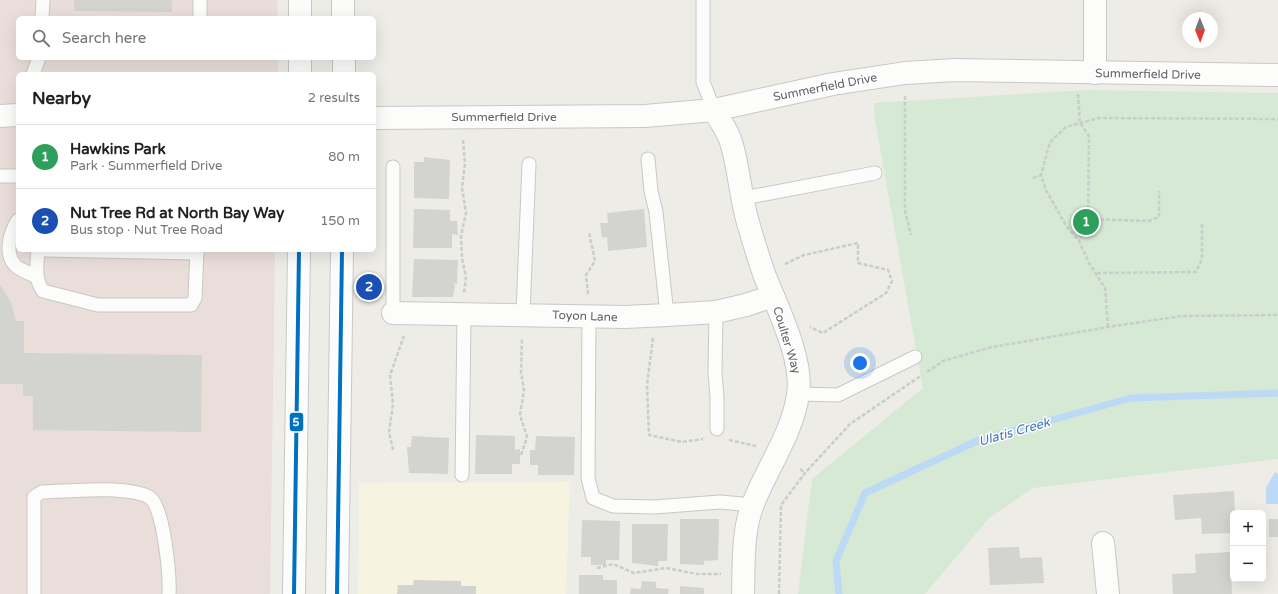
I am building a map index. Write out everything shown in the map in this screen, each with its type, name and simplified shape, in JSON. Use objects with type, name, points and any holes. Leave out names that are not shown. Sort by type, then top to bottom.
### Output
[{"type":"street","points":[[300,0],[300,16]]},
{"type":"street","points":[[343,0],[343,16]]},
{"type":"street","points":[[1095,0],[1095,73]]},
{"type":"street","points":[[300,60],[300,72]]},
{"type":"street","points":[[344,60],[344,72]]},
{"type":"street","name":"Summerfield Drive","points":[[376,118],[645,116],[714,110],[833,84],[905,73],[955,70],[1278,75]]},
{"type":"street","name":"Coulter Way","points":[[714,110],[731,140],[747,217],[764,274],[774,296],[798,371],[799,394],[793,420],[753,505],[744,546],[743,584]]},
{"type":"street","points":[[0,116],[16,115]]},
{"type":"street","points":[[294,594],[299,252]]},
{"type":"street","points":[[337,594],[342,252]]},
{"type":"street","name":"Toyon Lane","points":[[400,313],[464,315],[523,314],[660,316],[716,312],[746,305],[774,296]]},
{"type":"street","points":[[1103,543],[1108,594]]},
{"type":"lane","points":[[42,16],[43,0]]},
{"type":"lane","points":[[200,0],[200,16]]},
{"type":"lane","points":[[703,0],[703,82],[714,110]]},
{"type":"lane","points":[[34,72],[38,60]]},
{"type":"lane","points":[[648,159],[651,191],[656,212],[660,316]]},
{"type":"lane","points":[[523,314],[529,164]]},
{"type":"lane","points":[[393,167],[400,313]]},
{"type":"lane","points":[[744,198],[875,173]]},
{"type":"lane","points":[[0,176],[16,176]]},
{"type":"lane","points":[[16,224],[9,238],[12,257],[16,266],[38,281]]},
{"type":"lane","points":[[38,252],[38,281],[43,291],[98,305],[191,305],[195,298],[197,252]]},
{"type":"lane","points":[[716,312],[715,373],[717,429]]},
{"type":"lane","points":[[462,475],[464,315]]},
{"type":"lane","points":[[590,316],[588,478],[593,498],[613,506],[647,507],[720,502],[753,505]]},
{"type":"lane","points":[[799,394],[838,395],[914,357]]},
{"type":"lane","points":[[34,594],[34,497],[42,492],[111,490],[148,497],[154,502],[164,536],[170,581],[169,594]]},
{"type":"path","points":[[1079,241],[1088,219],[1088,136],[1080,123],[1077,95],[1081,91]]},
{"type":"path","points":[[905,96],[905,211],[911,235]]},
{"type":"path","points":[[1108,327],[1105,288],[1089,263],[1079,241],[1067,227],[1046,190],[1041,175],[1050,142],[1066,127],[1099,118],[1278,119]]},
{"type":"path","points":[[462,140],[465,163],[462,188],[466,213],[461,236],[462,258],[466,277],[464,315]]},
{"type":"path","points":[[1033,178],[1041,175]]},
{"type":"path","points":[[1088,219],[1149,221],[1159,217],[1159,191]]},
{"type":"path","points":[[1096,273],[1196,272],[1202,259],[1202,224]]},
{"type":"path","points":[[590,232],[595,261],[586,275],[590,316]]},
{"type":"path","points":[[764,274],[804,256],[858,243],[858,263],[888,270],[892,281],[886,293],[823,333],[807,325],[787,334]]},
{"type":"path","points":[[393,450],[389,432],[393,404],[390,374],[405,334],[400,313]]},
{"type":"path","points":[[521,455],[527,437],[520,415],[524,390],[521,372],[523,314]]},
{"type":"path","points":[[660,316],[647,385],[649,434],[682,442],[705,438]]},
{"type":"path","points":[[779,594],[781,505],[805,473],[850,424],[943,361],[992,347],[1182,316],[1278,316]]},
{"type":"path","points":[[728,440],[762,449]]},
{"type":"path","points":[[800,469],[805,473]]},
{"type":"path","points":[[597,568],[613,564],[634,573],[666,568],[743,584]]},
{"type":"shaded area","points":[[0,0],[277,0],[278,16],[16,16],[16,60],[278,60],[278,72],[16,72],[16,252],[275,252],[270,594],[0,594]]},
{"type":"shaded area","points":[[570,482],[566,594],[358,594],[359,483]]},
{"type":"green space","points":[[1087,90],[1278,93],[1278,459],[1033,488],[989,518],[925,594],[798,594],[812,479],[923,388],[875,120],[874,103]]},
{"type":"water","points":[[1275,472],[1278,474],[1278,504],[1266,504],[1266,488]]},
{"type":"building","points":[[74,0],[172,0],[172,12],[74,11]]},
{"type":"building","points":[[424,157],[450,160],[449,199],[414,198],[414,162],[424,162]]},
{"type":"building","points":[[414,209],[450,210],[450,221],[457,221],[458,235],[452,234],[452,248],[413,248]]},
{"type":"building","points":[[644,209],[647,247],[608,251],[607,237],[602,238],[600,223],[608,223],[607,213]]},
{"type":"building","points":[[414,259],[458,260],[457,284],[453,283],[455,285],[453,297],[412,297]]},
{"type":"building","points":[[0,285],[11,302],[16,321],[24,321],[24,353],[202,355],[201,432],[33,430],[33,396],[23,396],[23,384],[0,384]]},
{"type":"building","points":[[476,435],[515,436],[515,450],[520,449],[520,464],[512,464],[512,474],[475,474]]},
{"type":"building","points":[[412,436],[449,438],[448,474],[409,473],[407,447],[411,447]]},
{"type":"building","points":[[536,436],[575,437],[574,475],[538,475],[538,465],[530,465],[530,450],[535,450]]},
{"type":"building","points":[[1234,491],[1235,510],[1230,510],[1230,533],[1202,534],[1201,518],[1175,520],[1173,495]]},
{"type":"building","points":[[680,519],[719,519],[718,560],[704,560],[704,565],[680,564]]},
{"type":"building","points":[[1269,519],[1278,519],[1278,537],[1269,537]]},
{"type":"building","points":[[582,520],[620,521],[619,560],[606,560],[606,565],[591,565],[591,557],[581,557]]},
{"type":"building","points":[[632,524],[668,524],[667,561],[658,561],[658,566],[632,563]]},
{"type":"building","points":[[1019,547],[1020,558],[1042,557],[1044,583],[990,585],[988,548]]},
{"type":"building","points":[[1230,552],[1230,582],[1231,582],[1232,594],[1173,594],[1172,574],[1196,573],[1195,554]]},
{"type":"building","points":[[579,575],[603,575],[603,580],[617,580],[617,594],[579,594]]},
{"type":"building","points":[[414,580],[461,581],[461,586],[476,586],[476,594],[397,594],[398,585],[413,585]]},
{"type":"building","points":[[642,581],[656,582],[656,588],[669,589],[668,594],[630,594],[631,588],[641,589]]},
{"type":"building","points":[[680,586],[704,588],[704,594],[680,594]]},
{"type":"waterway","name":"Ulatis Creek","points":[[839,594],[836,561],[865,493],[979,440],[1131,398],[1278,393]]},
{"type":"transit line","name":"5","points":[[294,594],[299,252]]},
{"type":"transit line","name":"5","points":[[337,594],[342,252]]},
{"type":"place","name":"Hawkins Park","points":[[1086,222]]},
{"type":"place","name":"Nut Tree Rd at North Bay Way","points":[[369,287]]}]
